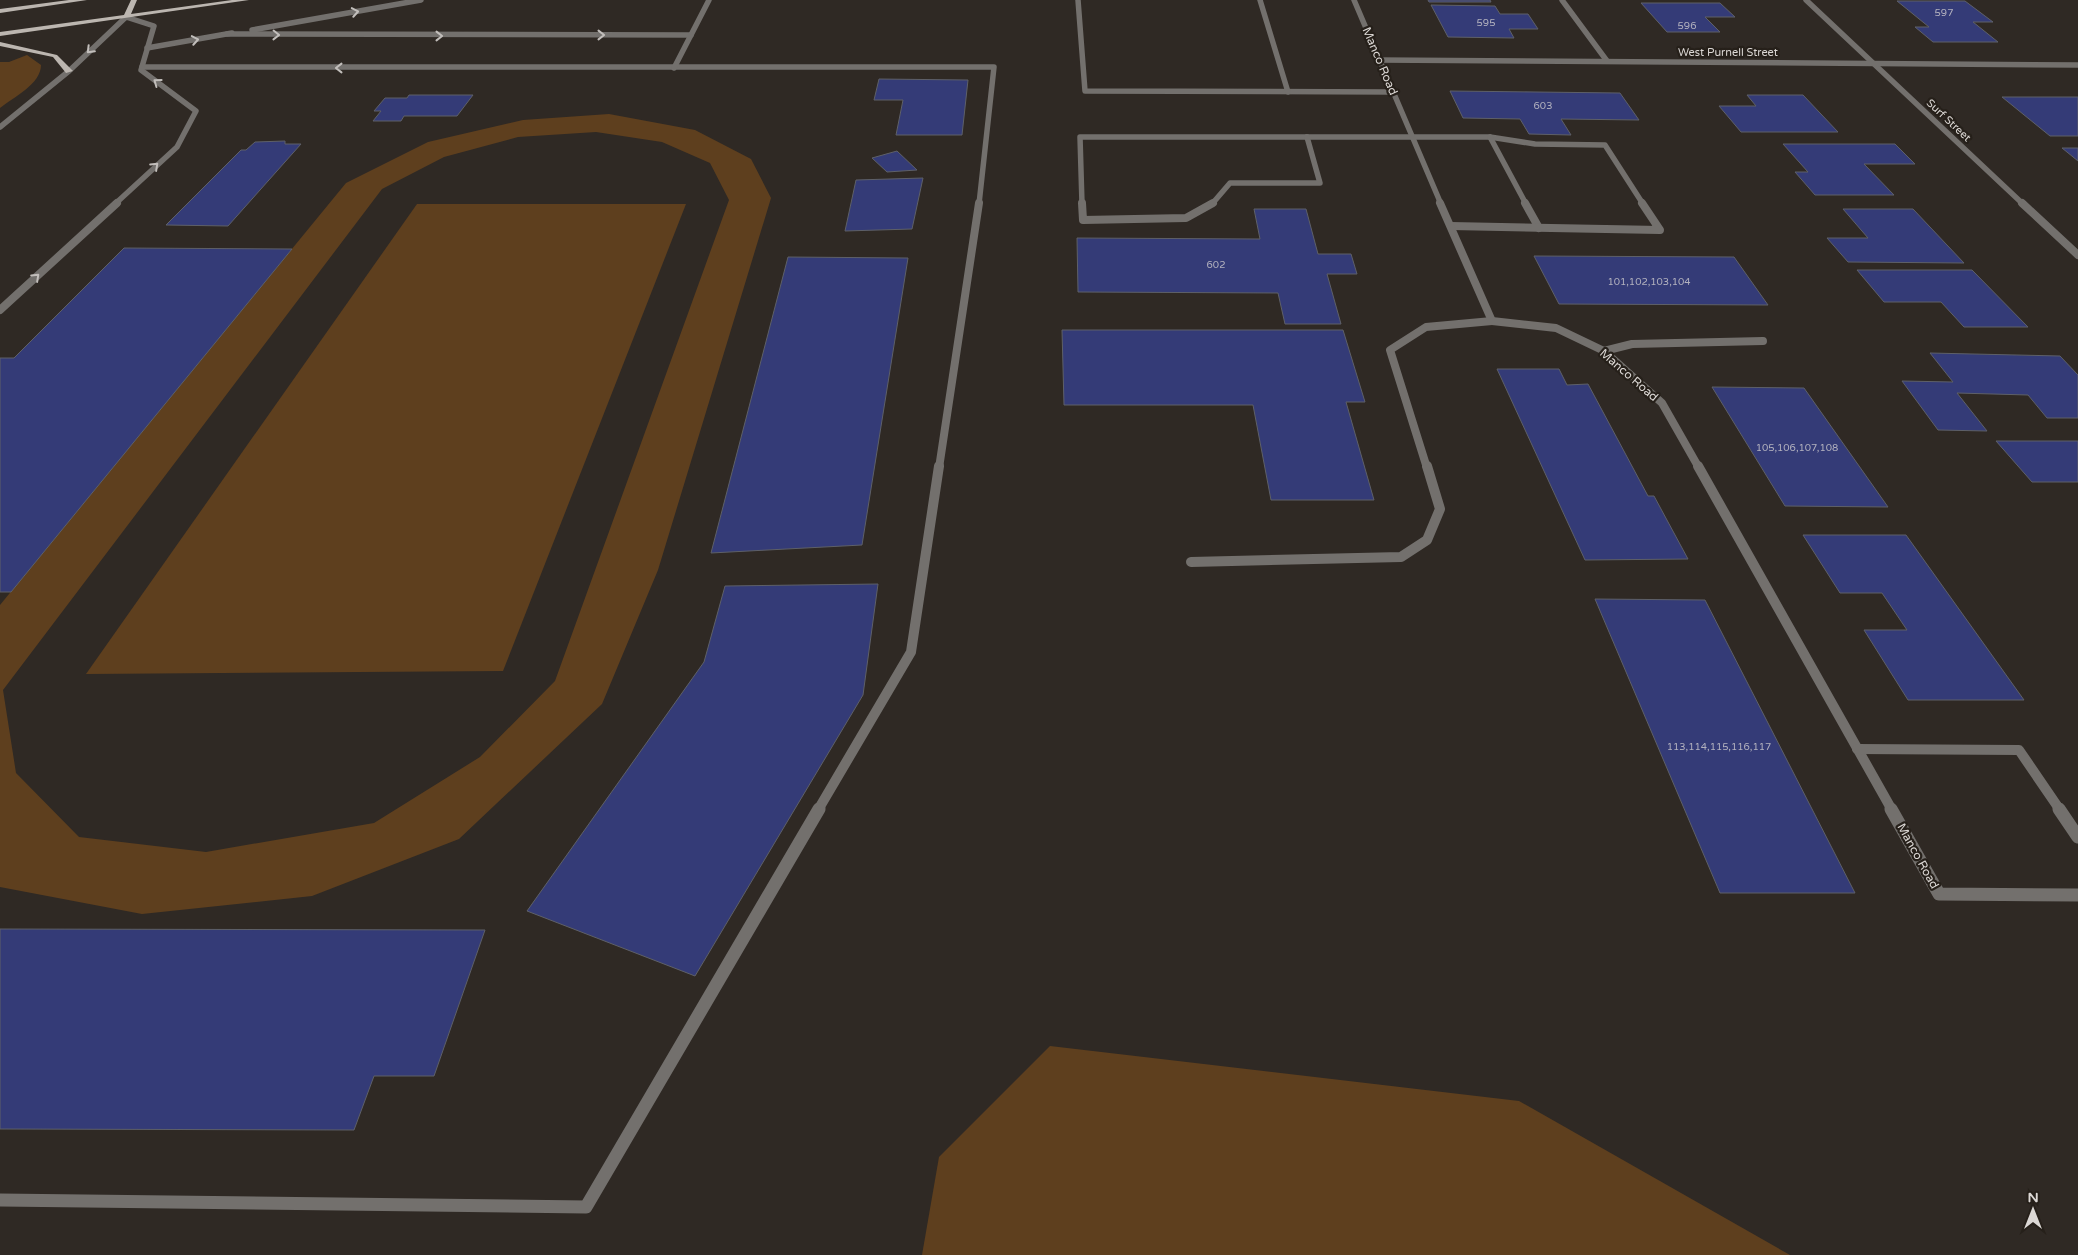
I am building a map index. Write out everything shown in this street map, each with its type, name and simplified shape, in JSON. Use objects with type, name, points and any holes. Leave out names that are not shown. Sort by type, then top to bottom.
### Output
[{"type":"main road","points":[[0,11],[84,0]]},
{"type":"main road","points":[[126,17],[134,0]]},
{"type":"main road","points":[[0,34],[246,0]]},
{"type":"main road","points":[[0,44],[55,56],[69,71]]},
{"type":"street","points":[[147,48],[421,0]]},
{"type":"street","points":[[674,68],[709,0]]},
{"type":"street","points":[[1078,0],[1085,91],[1393,92]]},
{"type":"street","points":[[1260,0],[1288,92]]},
{"type":"street","name":"Manco Road","points":[[1354,0],[1378,60],[1492,321],[1556,328],[1604,351],[1662,403],[1939,894],[2078,895]]},
{"type":"street","points":[[1562,0],[1607,61]]},
{"type":"street","name":"Surf Street","points":[[1806,0],[2078,255]]},
{"type":"street","points":[[0,127],[69,71],[126,17],[154,26],[141,70],[196,110],[177,147],[0,310]]},
{"type":"street","points":[[227,34],[691,35]]},
{"type":"street","name":"West Purnell Street","points":[[1378,60],[2078,65]]},
{"type":"street","points":[[0,1200],[586,1208],[910,652],[984,168],[994,67],[142,67]]},
{"type":"street","points":[[1307,137],[1320,183],[1230,183],[1212,204],[1186,218],[1083,220],[1080,137],[1307,137],[1490,137],[1535,144],[1605,145],[1660,230],[1451,226]]},
{"type":"street","points":[[1490,137],[1539,228]]},
{"type":"street","points":[[1191,562],[1401,557],[1427,540],[1440,509],[1390,350],[1426,327],[1492,321]]},
{"type":"street","points":[[1604,351],[1632,344],[1763,341]]},
{"type":"street","points":[[1857,749],[2019,750],[2078,837]]},
{"type":"shaded area","points":[[27,55],[41,65],[37,78],[26,90],[0,108],[0,62],[9,62]]},
{"type":"shaded area","points":[[609,114],[695,130],[751,159],[771,198],[658,570],[602,704],[459,839],[312,896],[142,914],[0,887],[0,605],[346,183],[428,142],[523,120]],"holes":[[[596,132],[662,142],[710,163],[729,200],[555,681],[480,757],[374,823],[206,852],[79,837],[16,773],[3,690],[382,189],[444,157],[518,137]]]},
{"type":"shaded area","points":[[417,204],[686,204],[503,671],[86,674]]},
{"type":"shaded area","points":[[1050,1046],[1519,1101],[1790,1255],[922,1255],[939,1157]]},
{"type":"building","points":[[1428,0],[1490,0],[1491,2],[1429,2]]},
{"type":"building","points":[[1897,1],[1965,1],[1993,22],[1973,22],[1998,42],[1933,42],[1915,27],[1929,27]]},
{"type":"building","points":[[1641,3],[1720,3],[1735,17],[1705,17],[1720,32],[1667,32]]},
{"type":"building","points":[[1431,5],[1495,6],[1500,14],[1528,14],[1538,29],[1509,29],[1514,38],[1448,37]]},
{"type":"building","points":[[879,79],[968,80],[962,135],[896,135],[903,100],[874,100]]},
{"type":"building","points":[[1450,91],[1620,93],[1639,120],[1561,119],[1571,135],[1529,134],[1520,119],[1463,118]]},
{"type":"building","points":[[409,95],[473,95],[457,116],[404,116],[401,121],[373,121],[381,111],[374,111],[385,98],[407,98]]},
{"type":"building","points":[[1747,95],[1803,95],[1838,132],[1741,132],[1719,106],[1756,106]]},
{"type":"building","points":[[2002,97],[2078,97],[2078,136],[2050,136]]},
{"type":"building","points":[[285,141],[285,144],[301,144],[228,226],[166,225],[241,150],[246,150],[255,142]]},
{"type":"building","points":[[1783,144],[1895,144],[1915,164],[1864,164],[1894,195],[1815,195],[1795,172],[1808,172]]},
{"type":"building","points":[[2062,148],[2078,148],[2078,161]]},
{"type":"building","points":[[897,151],[917,170],[887,172],[872,158]]},
{"type":"building","points":[[923,178],[912,229],[845,231],[856,180]]},
{"type":"building","points":[[1254,209],[1306,209],[1318,254],[1351,254],[1357,274],[1327,274],[1341,324],[1285,324],[1278,293],[1078,292],[1077,238],[1260,239]]},
{"type":"building","points":[[1843,209],[1913,209],[1964,263],[1848,262],[1827,238],[1868,238]]},
{"type":"building","points":[[124,248],[292,249],[11,592],[0,592],[0,358],[14,358]]},
{"type":"building","points":[[1534,256],[1734,257],[1768,305],[1559,304]]},
{"type":"building","points":[[788,257],[908,258],[862,545],[711,553]]},
{"type":"building","points":[[1857,270],[1972,270],[2028,327],[1964,327],[1941,302],[1884,302]]},
{"type":"building","points":[[1062,330],[1343,330],[1365,402],[1346,402],[1374,500],[1271,500],[1253,405],[1064,405]]},
{"type":"building","points":[[1930,353],[2060,356],[2078,375],[2078,418],[2047,418],[2028,395],[1957,393],[1987,431],[1938,430],[1902,381],[1953,382]]},
{"type":"building","points":[[1497,369],[1559,369],[1567,385],[1588,384],[1648,496],[1654,496],[1688,559],[1585,560]]},
{"type":"building","points":[[1712,387],[1804,388],[1888,507],[1785,506]]},
{"type":"building","points":[[1996,441],[2078,441],[2078,482],[2032,482]]},
{"type":"building","points":[[1803,535],[1906,535],[2024,700],[1908,700],[1864,630],[1907,630],[1882,593],[1840,593]]},
{"type":"building","points":[[878,584],[863,695],[695,976],[527,911],[704,662],[725,586]]},
{"type":"building","points":[[1595,599],[1705,600],[1855,893],[1720,893]]},
{"type":"building","points":[[0,929],[485,930],[434,1076],[374,1076],[354,1130],[0,1129]]}]
